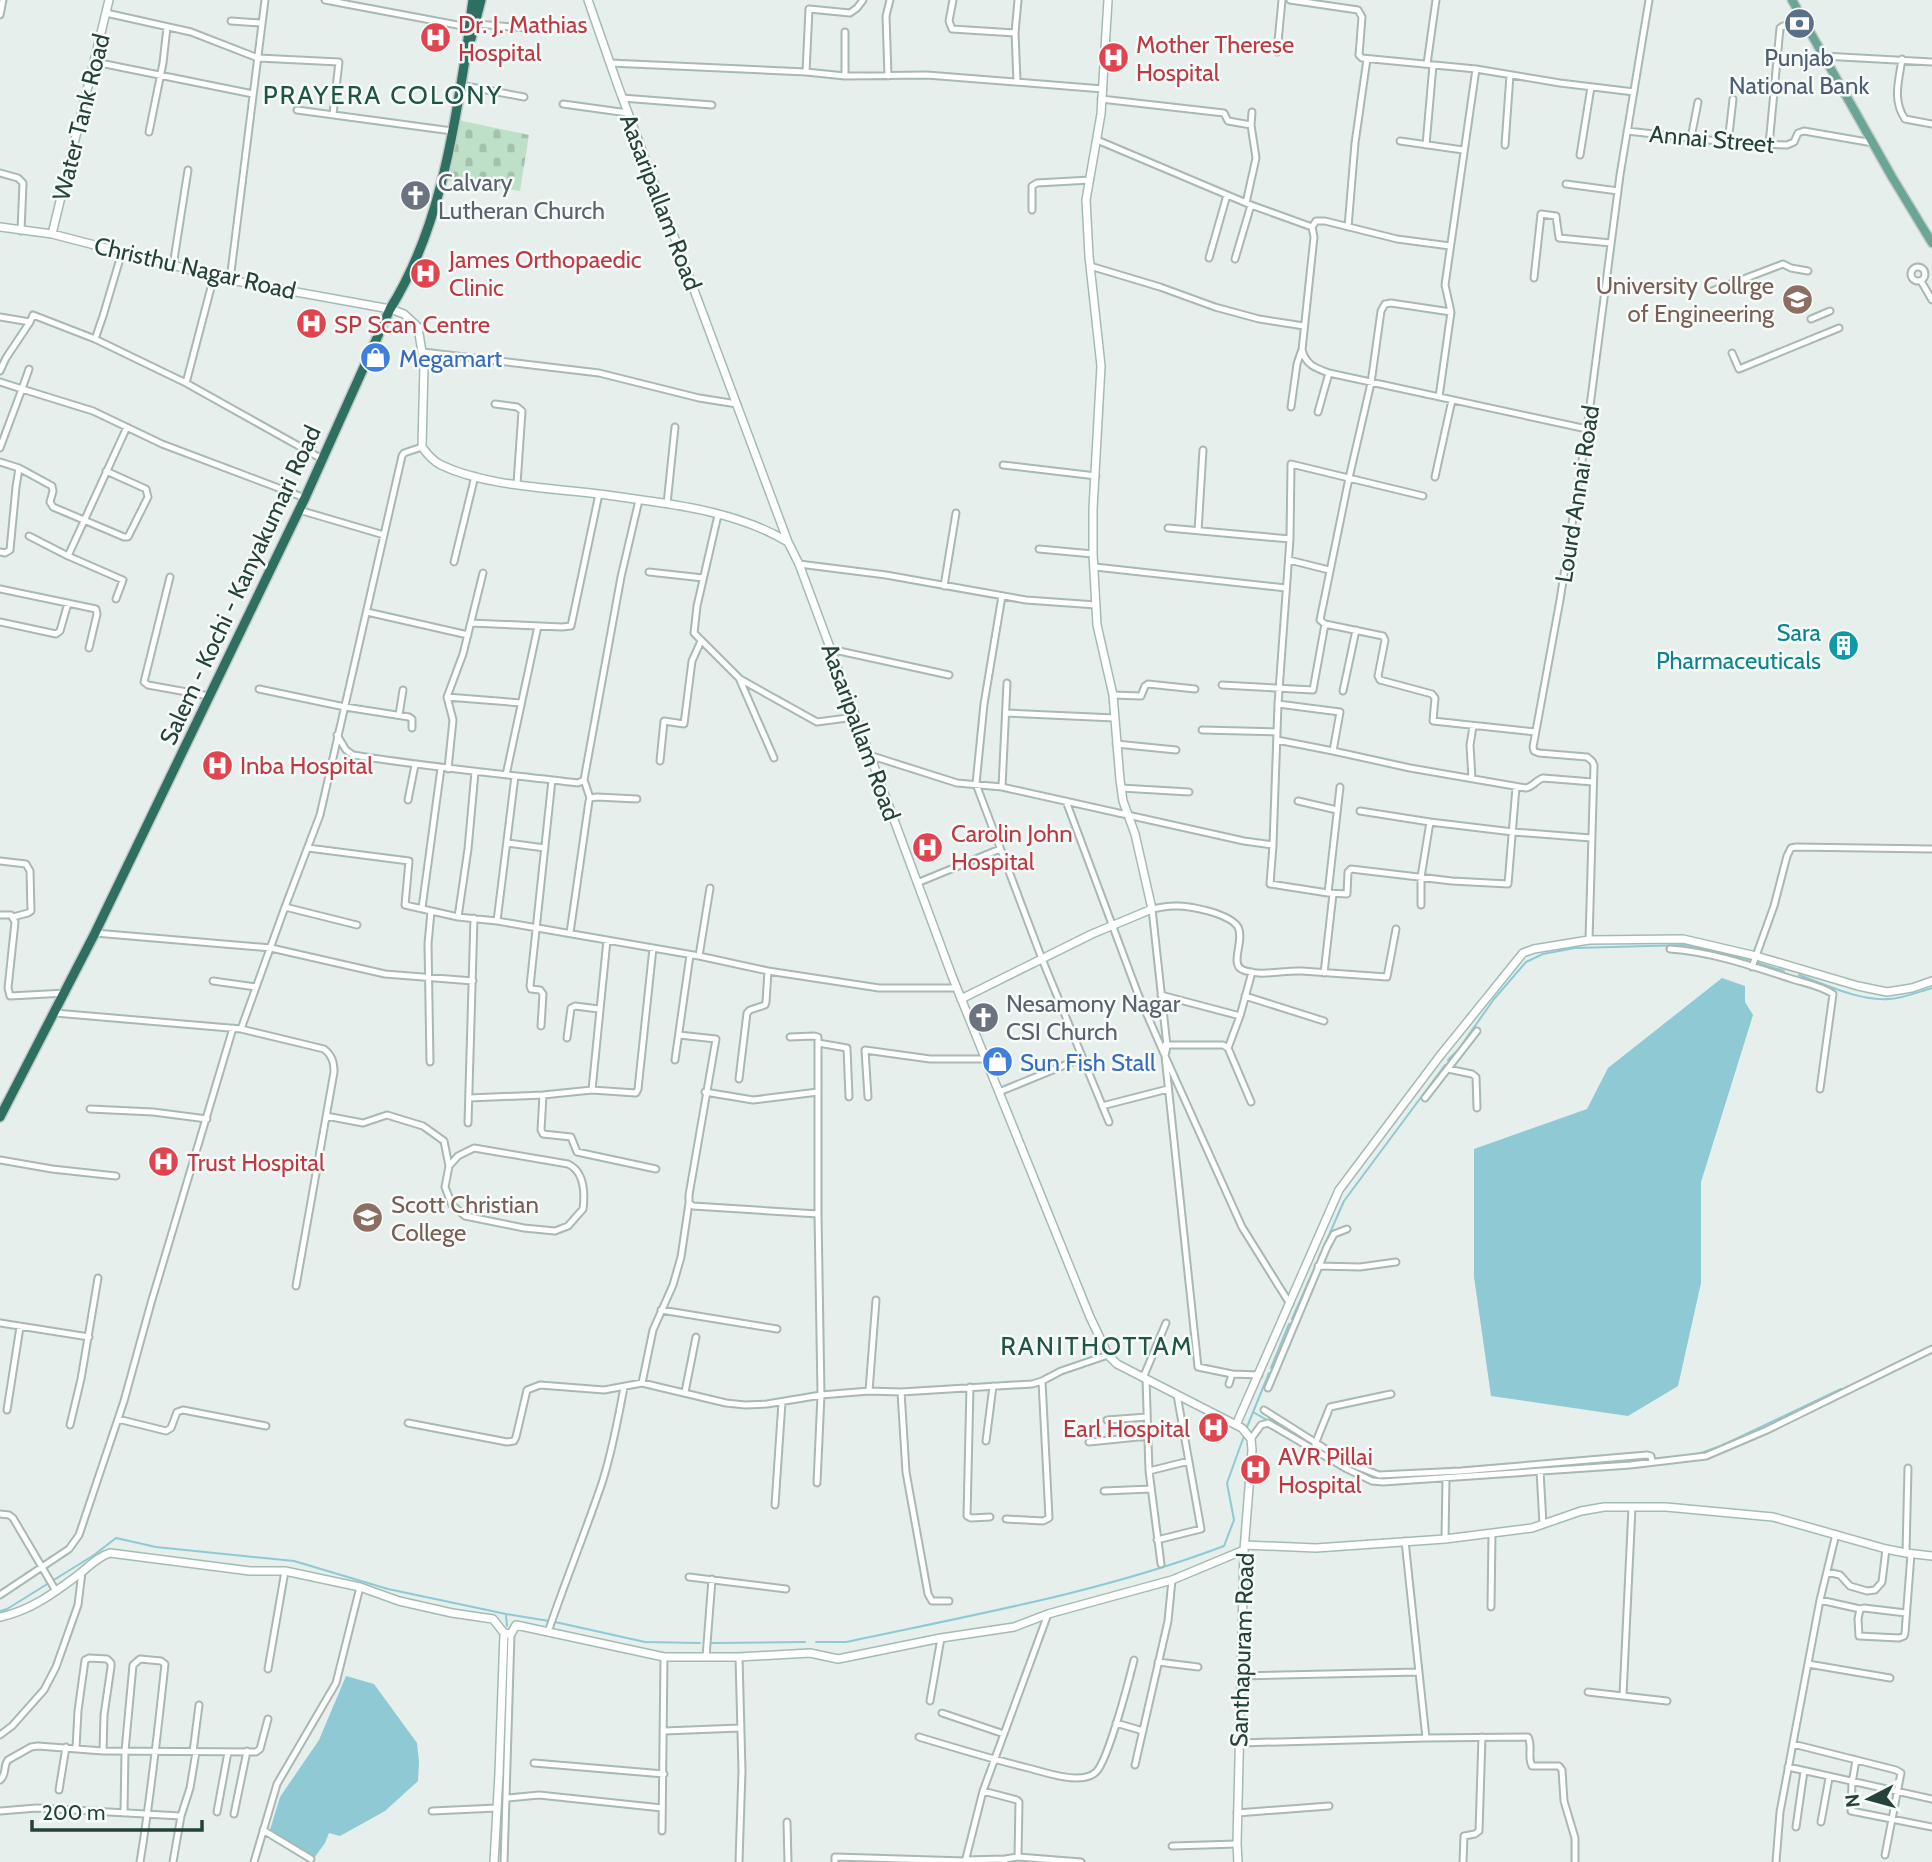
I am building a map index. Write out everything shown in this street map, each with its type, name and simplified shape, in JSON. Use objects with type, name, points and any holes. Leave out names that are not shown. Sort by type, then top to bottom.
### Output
[{"type":"highway","name":"Salem - Kochi - Kanyakumari Road","points":[[472,26],[473,0]]},
{"type":"highway","name":"Salem - Kochi - Kanyakumari Road","points":[[1,1113],[66,993],[299,510],[390,309],[403,288],[424,241],[452,131],[466,51],[481,0]]},
{"type":"main road","points":[[1792,0],[1932,243]]},
{"type":"street","points":[[0,15],[3,0]]},
{"type":"street","name":"Water Tank Road","points":[[52,234],[109,0]]},
{"type":"street","points":[[230,280],[265,0]]},
{"type":"street","points":[[325,0],[472,26],[540,29]]},
{"type":"street","name":"Aasaripallam Road","points":[[588,0],[622,98],[961,999],[1108,1354],[1117,1364],[1244,1431]]},
{"type":"street","points":[[806,72],[810,0]]},
{"type":"street","points":[[809,9],[850,13],[863,0]]},
{"type":"street","points":[[888,76],[885,31],[890,0]]},
{"type":"street","points":[[953,0],[948,21],[952,29],[1015,33]]},
{"type":"street","points":[[1017,81],[1015,33],[1018,0]]},
{"type":"street","points":[[1108,0],[1097,140],[1086,200],[1101,366],[1093,509],[1093,554],[1099,636],[1113,695],[1121,788],[1135,834],[1152,909],[1198,1367],[1232,1374],[1274,1372]]},
{"type":"street","points":[[1277,52],[1282,0]]},
{"type":"street","points":[[1290,0],[1341,3],[1360,12],[1362,17],[1359,55],[1367,59],[1475,69],[1634,92]]},
{"type":"street","points":[[1426,145],[1436,0]]},
{"type":"street","name":"Lourd Annai Road","points":[[1535,732],[1552,651],[1587,429],[1618,191],[1649,0]]},
{"type":"street","points":[[106,13],[191,32],[258,58],[339,62],[333,114]]},
{"type":"street","points":[[231,21],[261,23]]},
{"type":"street","points":[[1769,145],[1780,28],[1805,24]]},
{"type":"street","points":[[149,132],[161,75],[167,27]]},
{"type":"street","points":[[845,32],[845,76]]},
{"type":"street","points":[[1823,56],[1932,62]]},
{"type":"street","points":[[1348,227],[1355,143],[1367,59]]},
{"type":"street","points":[[1902,59],[1896,96],[1900,112],[1905,119],[1932,124]]},
{"type":"street","points":[[95,62],[253,94]]},
{"type":"street","points":[[609,63],[845,76],[927,75],[1102,89]]},
{"type":"street","points":[[1438,397],[1451,312],[1445,285],[1475,69]]},
{"type":"street","points":[[1505,145],[1510,75]]},
{"type":"street","points":[[460,86],[524,97]]},
{"type":"street","points":[[1580,155],[1591,86]]},
{"type":"street","points":[[622,98],[712,105]]},
{"type":"street","points":[[1101,99],[1224,113],[1228,121],[1251,125]]},
{"type":"street","points":[[1728,143],[1733,99]]},
{"type":"street","points":[[1691,138],[1698,102]]},
{"type":"street","points":[[563,104],[628,113]]},
{"type":"street","points":[[297,110],[452,131]]},
{"type":"street","points":[[1235,258],[1249,204],[1256,158],[1251,125],[1252,112]]},
{"type":"street","name":"Annai Street","points":[[1627,131],[1769,145],[1791,144],[1798,133],[1804,131],[1873,143]]},
{"type":"street","points":[[1097,140],[1249,204],[1312,227],[1314,237],[1302,349],[1297,364],[1291,407]]},
{"type":"street","points":[[1400,141],[1463,150]]},
{"type":"street","points":[[173,266],[188,170]]},
{"type":"street","points":[[0,173],[18,178],[23,183],[21,231]]},
{"type":"street","points":[[1032,210],[1032,186],[1037,183],[1090,180]]},
{"type":"street","points":[[1566,184],[1618,191]]},
{"type":"street","points":[[1209,258],[1227,195]]},
{"type":"street","points":[[1534,278],[1541,214],[1556,216],[1559,238],[1611,243]]},
{"type":"street","points":[[1312,227],[1320,220],[1397,239],[1450,246]]},
{"type":"street","name":"Christhu Nagar Road","points":[[0,227],[52,234],[230,280],[390,309]]},
{"type":"street","points":[[94,338],[121,253]]},
{"type":"street","points":[[1712,291],[1783,264],[1808,271]]},
{"type":"street","points":[[1090,266],[1259,320],[1304,326]]},
{"type":"street","points":[[1925,270],[1920,266],[1916,267],[1912,279],[1921,281],[1932,300]]},
{"type":"street","points":[[1925,270],[1932,267]]},
{"type":"street","points":[[1921,281],[1925,278],[1925,270]]},
{"type":"street","points":[[186,383],[214,276]]},
{"type":"street","points":[[1451,312],[1391,303],[1385,304],[1378,318],[1371,383],[1329,570],[1321,622],[1385,638],[1378,676],[1380,680],[1432,694],[1435,698],[1432,719],[1435,723],[1535,732],[1534,751],[1587,757],[1592,761],[1589,940]]},
{"type":"street","points":[[390,309],[404,314],[418,327],[424,365],[422,447],[441,465],[475,476],[517,484],[667,504],[718,515],[753,524],[789,542]]},
{"type":"street","points":[[1811,319],[1830,311]]},
{"type":"street","points":[[0,371],[33,315],[94,338],[186,383],[322,459]]},
{"type":"street","points":[[0,317],[30,322]]},
{"type":"street","points":[[1732,354],[1739,369],[1839,328]]},
{"type":"street","points":[[1302,349],[1313,368],[1329,373],[1587,429]]},
{"type":"street","points":[[422,352],[599,373],[737,405]]},
{"type":"street","points":[[0,448],[29,369]]},
{"type":"street","points":[[1318,412],[1329,373]]},
{"type":"street","points":[[0,382],[93,411],[162,444],[304,498]]},
{"type":"street","points":[[1435,477],[1452,400]]},
{"type":"street","points":[[495,404],[517,407],[522,412],[517,484]]},
{"type":"street","points":[[68,556],[127,427]]},
{"type":"street","points":[[667,504],[675,427]]},
{"type":"street","points":[[241,1029],[320,815],[402,456],[422,447]]},
{"type":"street","points":[[1198,531],[1203,450]]},
{"type":"street","points":[[0,462],[19,468],[52,486],[50,502],[53,507],[124,537],[131,534],[148,497],[146,489],[106,471]]},
{"type":"street","points":[[1423,496],[1291,464],[1290,540],[1278,704],[1270,884],[1330,894],[1347,894],[1348,872],[1351,869],[1451,881],[1507,884],[1516,787]]},
{"type":"street","points":[[1003,465],[1096,476]]},
{"type":"street","points":[[0,552],[10,550],[19,468]]},
{"type":"street","points":[[454,562],[475,476]]},
{"type":"street","points":[[471,622],[571,626],[599,494]]},
{"type":"street","points":[[570,933],[590,798],[584,780],[621,577],[639,500]]},
{"type":"street","points":[[299,510],[384,535]]},
{"type":"street","points":[[944,586],[956,513]]},
{"type":"street","points":[[718,515],[703,578],[694,633],[738,678],[817,722],[855,717]]},
{"type":"street","points":[[1168,528],[1290,540]]},
{"type":"street","points":[[29,536],[122,580],[116,599]]},
{"type":"street","points":[[1039,548],[1093,554]]},
{"type":"street","points":[[1289,560],[1329,570]]},
{"type":"street","points":[[799,564],[886,575],[1026,600],[1096,606]]},
{"type":"street","points":[[1095,567],[1286,588]]},
{"type":"street","points":[[649,572],[703,578]]},
{"type":"street","points":[[448,769],[453,720],[447,697],[463,654],[482,573]]},
{"type":"street","points":[[170,577],[144,681],[148,685],[209,696]]},
{"type":"street","points":[[0,589],[97,610],[89,648]]},
{"type":"street","points":[[1002,596],[984,704],[976,784],[1042,959],[1109,1122]]},
{"type":"street","points":[[0,622],[56,634],[60,631],[68,603]]},
{"type":"street","points":[[366,612],[468,635]]},
{"type":"street","points":[[1222,685],[1313,690],[1325,624]]},
{"type":"street","points":[[506,775],[538,626]]},
{"type":"street","points":[[1343,691],[1356,630]]},
{"type":"street","points":[[660,761],[664,721],[684,724],[692,661],[701,641]]},
{"type":"street","points":[[830,649],[949,675]]},
{"type":"street","points":[[738,678],[774,758]]},
{"type":"street","points":[[1002,787],[1007,683]]},
{"type":"street","points":[[1113,695],[1141,696],[1148,684],[1195,689]]},
{"type":"street","points":[[259,689],[411,718],[412,728]]},
{"type":"street","points":[[399,715],[403,690]]},
{"type":"street","points":[[447,697],[521,703]]},
{"type":"street","points":[[1278,704],[1340,712],[1333,751]]},
{"type":"street","points":[[1006,713],[1115,718]]},
{"type":"street","points":[[1472,778],[1470,750],[1473,726]]},
{"type":"street","points":[[1202,730],[1278,732]]},
{"type":"street","points":[[337,735],[351,754],[448,769],[578,783],[584,780]]},
{"type":"street","points":[[1278,740],[1516,787],[1529,788],[1543,778],[1593,782]]},
{"type":"street","points":[[1116,744],[1176,751]]},
{"type":"street","points":[[869,755],[957,783],[1002,787],[1244,841],[1273,845]]},
{"type":"street","points":[[408,800],[415,765]]},
{"type":"street","points":[[422,908],[440,768]]},
{"type":"street","points":[[458,916],[475,772]]},
{"type":"street","points":[[497,921],[515,776]]},
{"type":"street","points":[[541,1026],[543,994],[530,986],[552,780]]},
{"type":"street","points":[[1121,788],[1189,792]]},
{"type":"street","points":[[1324,973],[1340,788]]},
{"type":"street","points":[[590,798],[637,799]]},
{"type":"street","points":[[1066,801],[1113,926],[1164,1045]]},
{"type":"street","points":[[1298,801],[1337,810]]},
{"type":"street","points":[[1360,811],[1513,832],[1591,838]]},
{"type":"street","points":[[1421,905],[1421,877],[1430,822]]},
{"type":"street","points":[[506,843],[545,848]]},
{"type":"street","points":[[308,848],[409,861],[405,905],[431,911],[878,988],[957,988]]},
{"type":"street","points":[[1752,967],[1791,848],[1932,849]]},
{"type":"street","points":[[917,883],[1000,849]]},
{"type":"street","points":[[0,861],[26,864],[30,871],[31,911],[13,917],[0,915]]},
{"type":"street","points":[[699,956],[710,888]]},
{"type":"street","points":[[961,999],[1092,934],[1152,909],[1175,906],[1202,909],[1233,921],[1240,929],[1237,966],[1242,970],[1265,974],[1276,972],[1387,976],[1396,929]]},
{"type":"street","points":[[285,907],[357,925]]},
{"type":"street","points":[[430,1062],[428,944],[431,911]]},
{"type":"street","points":[[8,993],[15,922],[13,917]]},
{"type":"street","points":[[468,1123],[474,918]]},
{"type":"street","points":[[95,933],[271,948],[386,974],[472,981]]},
{"type":"street","points":[[1244,1431],[1261,1371],[1339,1190],[1439,1057],[1524,953],[1589,940],[1683,939],[1886,992],[1912,988],[1932,981]]},
{"type":"street","points":[[592,1090],[607,940]]},
{"type":"street","points":[[469,1098],[592,1090],[636,1093],[653,948]]},
{"type":"street","points":[[1670,950],[1696,951],[1833,993],[1820,1090]]},
{"type":"street","points":[[675,1060],[690,955]]},
{"type":"street","points":[[1789,978],[1793,966]]},
{"type":"street","points":[[739,1079],[747,1013],[765,1005],[768,971]]},
{"type":"street","points":[[1228,1048],[1252,972]]},
{"type":"street","points":[[213,981],[257,987]]},
{"type":"street","points":[[0,993],[12,996],[66,993]]},
{"type":"street","points":[[1161,995],[1240,1016]]},
{"type":"street","points":[[1245,996],[1324,1021]]},
{"type":"street","points":[[566,1038],[571,1008],[575,1006],[599,1010]]},
{"type":"street","points":[[55,1013],[241,1029],[314,1046],[328,1053],[334,1072],[296,1286]]},
{"type":"street","points":[[0,1595],[69,1549],[75,1542],[118,1419],[233,1028]]},
{"type":"street","points":[[1425,1098],[1477,1031]]},
{"type":"street","points":[[642,1383],[653,1330],[673,1285],[681,1257],[705,1093],[716,1040],[679,1035]]},
{"type":"street","points":[[790,1037],[817,1036],[818,1043],[821,1395],[817,1483]]},
{"type":"street","points":[[818,1043],[930,1059],[986,1059]]},
{"type":"street","points":[[1164,1045],[1223,1045],[1228,1048],[1251,1102]]},
{"type":"street","points":[[847,1048],[849,1097]]},
{"type":"street","points":[[864,1050],[868,1097]]},
{"type":"street","points":[[1165,1056],[1242,1227],[1290,1304]]},
{"type":"street","points":[[1439,1057],[1449,1067],[1476,1077],[1477,1108]]},
{"type":"street","points":[[999,1092],[1082,1058]]},
{"type":"street","points":[[1102,1107],[1168,1089]]},
{"type":"street","points":[[705,1093],[753,1100],[818,1092]]},
{"type":"street","points":[[543,1095],[543,1134],[570,1137],[577,1152],[656,1169]]},
{"type":"street","points":[[90,1109],[153,1112],[207,1119]]},
{"type":"street","points":[[326,1116],[363,1123],[387,1115],[423,1126],[444,1141],[449,1166],[445,1187],[452,1205],[466,1216],[524,1228],[555,1231],[568,1226],[583,1209],[584,1186],[574,1167],[568,1164],[474,1148],[458,1156],[449,1166]]},
{"type":"street","points":[[0,1160],[116,1176]]},
{"type":"street","points":[[690,1203],[693,1206],[818,1214]]},
{"type":"street","points":[[1268,1388],[1318,1266],[1334,1234],[1347,1229]]},
{"type":"street","points":[[1318,1266],[1360,1267],[1396,1262]]},
{"type":"street","points":[[70,1425],[89,1337],[98,1278]]},
{"type":"street","points":[[869,1391],[876,1300]]},
{"type":"street","points":[[662,1310],[777,1329]]},
{"type":"street","points":[[1284,1318],[1294,1323]]},
{"type":"street","points":[[0,1323],[89,1337]]},
{"type":"street","points":[[1161,1564],[1149,1471],[1144,1379],[1166,1323]]},
{"type":"street","points":[[7,1410],[20,1327]]},
{"type":"street","points":[[685,1392],[696,1337]]},
{"type":"street","points":[[1244,1431],[1265,1423],[1379,1475],[1541,1469],[1706,1457],[1932,1349]]},
{"type":"street","points":[[408,1423],[508,1442],[514,1441],[527,1390],[540,1385],[604,1390],[642,1383],[735,1404],[766,1404],[869,1391],[901,1392],[1032,1384],[1108,1354]]},
{"type":"street","points":[[1229,1384],[1232,1374]]},
{"type":"street","points":[[1006,1520],[1043,1521],[1049,1518],[1042,1381]]},
{"type":"street","points":[[986,1441],[993,1386]]},
{"type":"street","points":[[548,1632],[602,1483],[616,1432],[624,1387]]},
{"type":"street","points":[[970,1387],[967,1516],[990,1517]]},
{"type":"street","points":[[901,1392],[906,1472],[928,1594],[932,1601],[949,1601]]},
{"type":"street","points":[[1314,1446],[1330,1407],[1391,1394]]},
{"type":"street","points":[[1157,1540],[1201,1529],[1177,1395]]},
{"type":"street","points":[[775,1505],[782,1402]]},
{"type":"street","points":[[118,1419],[166,1431],[171,1428],[177,1412],[183,1410],[266,1426]]},
{"type":"street","points":[[1264,1410],[1347,1469],[1372,1481],[1446,1478],[1541,1469]]},
{"type":"street","points":[[1107,1420],[1147,1417]]},
{"type":"street","name":"Santhapuram Road","points":[[1238,1862],[1244,1548],[1252,1450],[1244,1431]]},
{"type":"street","points":[[1089,1442],[1147,1436]]},
{"type":"street","points":[[1149,1471],[1189,1461]]},
{"type":"street","points":[[1860,1609],[1859,1636],[1902,1637],[1905,1633],[1908,1468]]},
{"type":"street","points":[[1541,1469],[1543,1524]]},
{"type":"street","points":[[1446,1478],[1446,1539]]},
{"type":"street","points":[[1104,1491],[1151,1489]]},
{"type":"street","points":[[494,1862],[508,1633],[516,1625],[664,1657],[810,1653],[838,1659],[941,1638],[1014,1627],[1048,1614],[1172,1580],[1244,1548],[1316,1548],[1446,1539],[1532,1528],[1581,1511],[1604,1507],[1666,1507],[1773,1517],[1886,1549],[1932,1556]]},
{"type":"street","points":[[1623,1695],[1632,1507]]},
{"type":"street","points":[[0,1514],[13,1518],[54,1588]]},
{"type":"street","points":[[1491,1607],[1492,1533]]},
{"type":"street","points":[[1776,1862],[1780,1811],[1788,1767],[1820,1600],[1836,1534]]},
{"type":"street","points":[[1405,1541],[1426,1738]]},
{"type":"street","points":[[1827,1572],[1840,1575],[1850,1586],[1867,1591],[1875,1590],[1882,1582],[1886,1549]]},
{"type":"street","points":[[0,1617],[18,1613],[82,1572],[99,1557],[110,1553],[250,1571],[285,1571],[360,1587],[399,1601],[493,1619],[508,1633],[504,1862]]},
{"type":"street","points":[[268,1669],[285,1571]]},
{"type":"street","points":[[0,1735],[12,1726],[44,1690],[56,1667],[78,1605],[82,1572]]},
{"type":"street","points":[[689,1577],[786,1589]]},
{"type":"street","points":[[706,1657],[712,1579]]},
{"type":"street","points":[[1135,1765],[1168,1621],[1172,1580]]},
{"type":"street","points":[[254,1862],[277,1784],[336,1684],[360,1587]]},
{"type":"street","points":[[1820,1600],[1860,1609],[1906,1612]]},
{"type":"street","points":[[965,1861],[983,1791],[1048,1614]]},
{"type":"street","points":[[930,1702],[941,1638]]},
{"type":"street","points":[[662,1831],[664,1657]]},
{"type":"street","points":[[739,1657],[742,1771],[739,1862]]},
{"type":"street","points":[[76,1748],[85,1660],[107,1659],[111,1667],[104,1715],[103,1751]]},
{"type":"street","points":[[124,1812],[125,1751],[133,1665],[140,1659],[160,1661],[164,1664],[156,1751],[140,1862]]},
{"type":"street","points":[[919,1737],[1062,1777],[1089,1777],[1100,1767],[1134,1660]]},
{"type":"street","points":[[1158,1662],[1198,1667]]},
{"type":"street","points":[[1808,1664],[1891,1678]]},
{"type":"street","points":[[1240,1676],[1419,1672]]},
{"type":"street","points":[[1588,1692],[1667,1701]]},
{"type":"street","points":[[173,1862],[181,1816],[190,1788],[199,1705]]},
{"type":"street","points":[[943,1713],[1004,1734]]},
{"type":"street","points":[[0,1780],[4,1776],[5,1763],[8,1760],[37,1746],[103,1751],[256,1752],[260,1749],[268,1719]]},
{"type":"street","points":[[1116,1723],[1143,1731]]},
{"type":"street","points":[[664,1731],[740,1728]]},
{"type":"street","points":[[1463,1862],[1464,1836],[1479,1831],[1482,1737]]},
{"type":"street","points":[[1239,1743],[1528,1737],[1531,1766],[1561,1768],[1564,1801],[1575,1838],[1575,1862]]},
{"type":"street","points":[[1793,1744],[1899,1771],[1902,1776],[1885,1855]]},
{"type":"street","points":[[59,1790],[65,1747]]},
{"type":"street","points":[[234,1814],[247,1751]]},
{"type":"street","points":[[217,1812],[228,1752]]},
{"type":"street","points":[[1856,1760],[1851,1811],[1932,1827]]},
{"type":"street","points":[[534,1763],[664,1774]]},
{"type":"street","points":[[1788,1767],[1932,1800]]},
{"type":"street","points":[[1796,1827],[1804,1771]]},
{"type":"street","points":[[1821,1822],[1829,1778]]},
{"type":"street","points":[[983,1791],[1019,1802],[1018,1857]]},
{"type":"street","points":[[507,1798],[538,1795],[662,1808]]},
{"type":"street","points":[[1237,1814],[1329,1806]]},
{"type":"street","points":[[0,1811],[37,1808],[181,1816]]},
{"type":"street","points":[[432,1811],[497,1808]]},
{"type":"street","points":[[787,1822],[788,1862]]},
{"type":"street","points":[[262,1830],[311,1859]]},
{"type":"street","points":[[1172,1846],[1237,1844]]},
{"type":"street","points":[[835,1862],[835,1857],[1005,1861],[1018,1857],[1081,1862]]},
{"type":"green space","points":[[458,120],[529,135],[520,191],[446,180]]},
{"type":"water","points":[[1722,978],[1745,986],[1745,1002],[1753,1015],[1701,1182],[1701,1283],[1678,1386],[1628,1416],[1491,1396],[1474,1277],[1474,1149],[1587,1109],[1608,1068]]},
{"type":"water","points":[[346,1676],[374,1684],[417,1743],[418,1781],[385,1811],[340,1836],[329,1833],[312,1861],[269,1833],[280,1797],[319,1740]]},
{"type":"waterway","points":[[1448,1060],[1526,962],[1543,954],[1575,948],[1686,945],[1751,960]]},
{"type":"waterway","points":[[1758,963],[1784,971]]},
{"type":"waterway","points":[[1799,975],[1866,998],[1889,999],[1932,988]]},
{"type":"waterway","points":[[1292,1319],[1344,1201],[1445,1065]]},
{"type":"waterway","points":[[1271,1368],[1289,1324]]},
{"type":"waterway","points":[[1247,1427],[1269,1373]]},
{"type":"waterway","points":[[1655,1459],[1695,1455],[1721,1446],[1841,1389]]},
{"type":"waterway","points":[[1253,1412],[1321,1451]]},
{"type":"waterway","points":[[816,1642],[846,1642],[1037,1601],[1132,1577],[1224,1546],[1234,1520],[1227,1483],[1244,1436]]},
{"type":"waterway","points":[[1546,1468],[1649,1459]]},
{"type":"waterway","points":[[0,1611],[94,1555],[116,1538],[156,1547],[294,1561],[388,1589],[549,1621]]},
{"type":"waterway","points":[[506,1615],[507,1626]]},
{"type":"waterway","points":[[555,1622],[645,1642],[700,1643]]},
{"type":"waterway","points":[[711,1643],[805,1642]]},
{"type":"waterway","points":[[498,1862],[502,1781]]},
{"type":"place","name":"Punjab National Bank","points":[[1799,23]]},
{"type":"place","name":"Dr. J. Mathias Hospital","points":[[435,38]]},
{"type":"place","name":"Mother Therese Hospital","points":[[1113,58]]},
{"type":"place","name":"Calvary Lutheran Church","points":[[415,196]]},
{"type":"place","name":"James Orthopaedic Clinic","points":[[426,273]]},
{"type":"place","name":"University Collrge of Engineering","points":[[1797,299]]},
{"type":"place","name":"SP Scan Centre","points":[[311,324]]},
{"type":"place","name":"Megamart","points":[[376,358]]},
{"type":"place","name":"Sara Pharmaceuticals","points":[[1844,646]]},
{"type":"place","name":"Inba Hospital","points":[[217,765]]},
{"type":"place","name":"Carolin John Hospital","points":[[928,847]]},
{"type":"place","name":"Nesamony Nagar CSI Church","points":[[983,1017]]},
{"type":"place","name":"Sun Fish Stall","points":[[997,1062]]},
{"type":"place","name":"Trust Hospital","points":[[164,1162]]},
{"type":"place","name":"Scott Christian College","points":[[368,1218]]},
{"type":"place","name":"Earl Hospital","points":[[1213,1428]]},
{"type":"place","name":"AVR Pillai Hospital","points":[[1255,1470]]},
{"type":"district","name":"PRAYERA COLONY","points":[[383,95]]},
{"type":"district","name":"RANITHOTTAM","points":[[1097,1346]]}]
